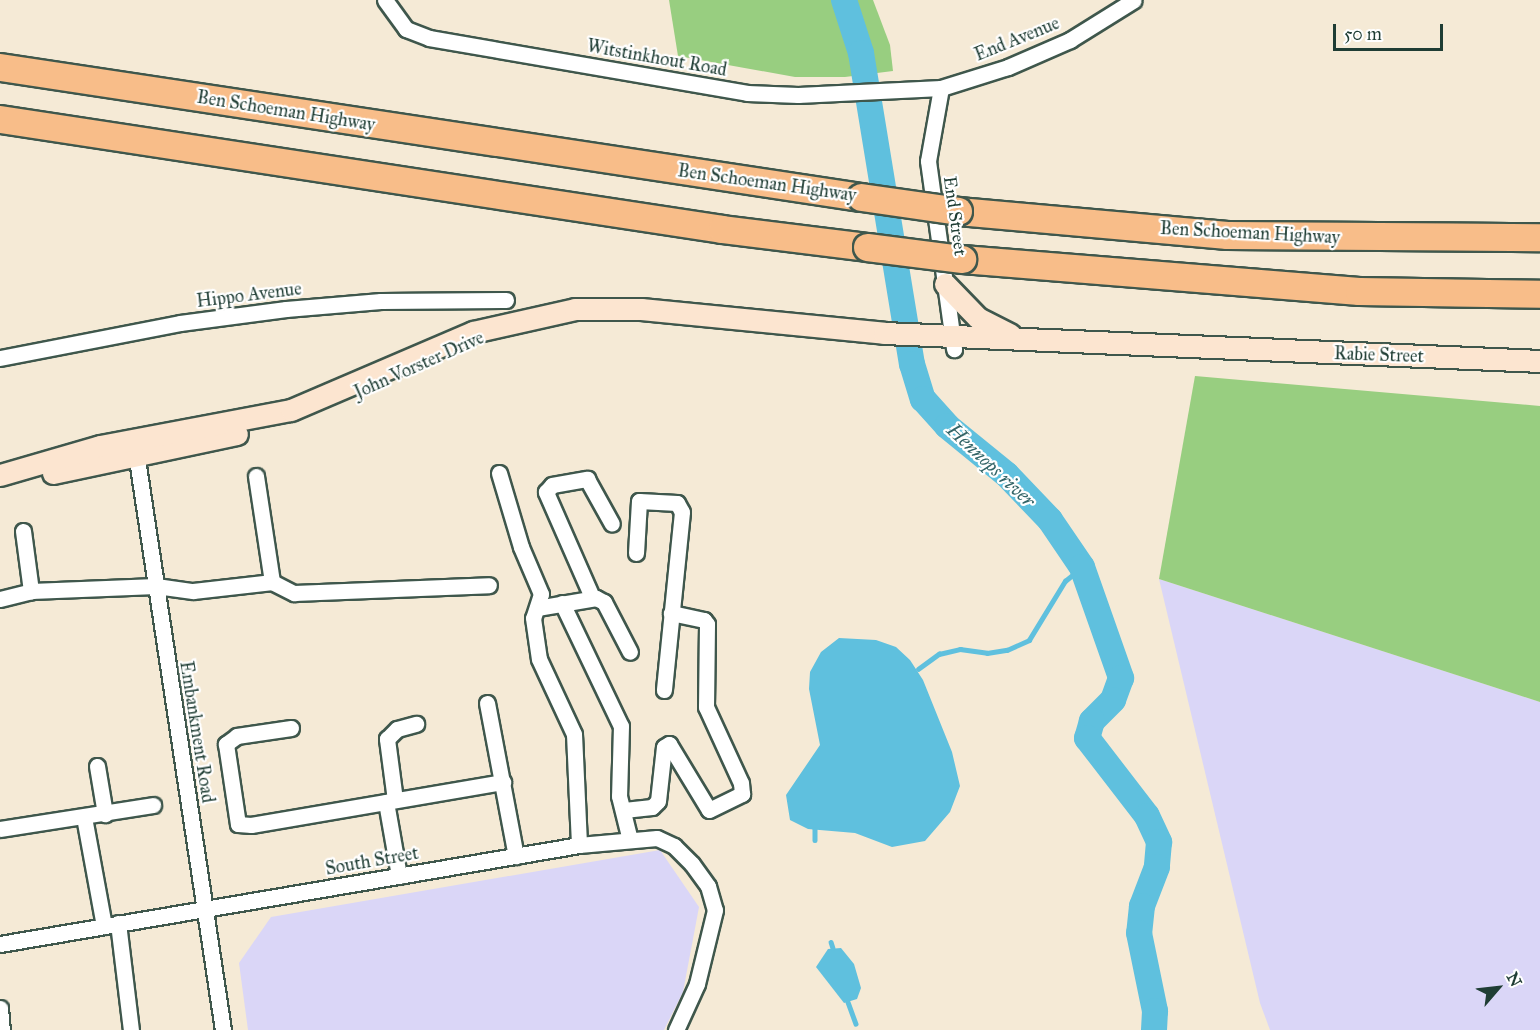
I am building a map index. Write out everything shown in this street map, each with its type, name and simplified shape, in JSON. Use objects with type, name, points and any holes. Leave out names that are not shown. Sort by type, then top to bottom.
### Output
[{"type":"highway","name":"Ben Schoeman Highway","points":[[0,67],[958,211],[1227,235],[1540,237]]},
{"type":"highway","points":[[0,119],[722,229],[962,259],[1359,291],[1540,294]]},
{"type":"main road","points":[[945,284],[985,323],[1028,338]]},
{"type":"main road","name":"John Vorster Drive","points":[[0,475],[135,447],[293,420],[441,352],[541,321],[609,314],[884,339],[943,342]]},
{"type":"main road","name":"Rabie Street","points":[[943,342],[1028,338],[1202,344],[1218,348]]},
{"type":"main road","name":"Rabie Street","points":[[943,342],[1071,354],[1218,348],[1540,361]]},
{"type":"main road","name":"John Vorster Drive","points":[[0,488],[135,447]]},
{"type":"street","name":"Witstinkhout Road","points":[[385,0],[406,29],[437,40],[747,93],[850,94],[898,89],[941,88]]},
{"type":"street","name":"End Avenue","points":[[941,88],[1008,67],[1070,40],[1134,0]]},
{"type":"street","name":"End Street","points":[[941,88],[928,161],[945,284],[943,342]]},
{"type":"street","name":"Hippo Avenue","points":[[0,358],[180,323],[286,309],[381,301],[506,300]]},
{"type":"street","name":"Embankment Road","points":[[135,447],[223,1030]]},
{"type":"street","points":[[499,473],[521,547],[541,594],[533,618],[539,659],[574,734],[579,845]]},
{"type":"street","points":[[256,476],[272,582]]},
{"type":"street","points":[[592,597],[546,492],[552,485],[587,479],[612,524]]},
{"type":"street","points":[[636,553],[639,501],[677,503],[682,512],[664,690]]},
{"type":"street","points":[[23,531],[31,591]]},
{"type":"street","points":[[0,598],[31,591],[156,586],[193,591],[272,582],[294,592],[489,585]]},
{"type":"street","points":[[537,608],[592,597],[604,602],[630,652]]},
{"type":"street","points":[[562,603],[621,726],[619,796],[630,840]]},
{"type":"street","points":[[624,810],[656,804],[664,747],[669,744],[709,810],[742,794],[741,783],[706,707],[707,624],[704,620],[671,613]]},
{"type":"street","points":[[487,703],[516,856]]},
{"type":"street","points":[[399,876],[390,801],[387,739],[397,729],[416,724]]},
{"type":"street","points":[[291,728],[237,736],[226,744],[238,824],[251,825],[503,782]]},
{"type":"street","points":[[97,766],[105,814]]},
{"type":"street","points":[[0,829],[153,805]]},
{"type":"street","points":[[84,817],[111,925],[131,1030]]},
{"type":"street","name":"South Street","points":[[0,944],[579,845],[657,838],[674,846],[708,886],[715,910],[698,984],[676,1030]]},
{"type":"street","points":[[0,1008],[2,1030]]},
{"type":"shaded area","points":[[1159,579],[1540,702],[1540,1030],[1270,1030],[1260,1003]]},
{"type":"shaded area","points":[[660,850],[699,907],[683,992],[664,1030],[248,1030],[239,963],[271,917]]},
{"type":"green space","points":[[669,0],[873,0],[890,45],[893,71],[845,77],[795,77],[678,56]]},
{"type":"green space","points":[[1195,376],[1540,406],[1540,702],[1159,579]]},
{"type":"water","points":[[839,638],[876,640],[896,647],[910,660],[923,680],[952,752],[960,786],[950,812],[925,841],[892,847],[855,833],[808,829],[790,820],[786,795],[820,745],[809,689],[810,672],[821,652]]},
{"type":"water","points":[[841,948],[854,964],[861,988],[857,999],[844,1003],[816,967],[828,949]]},
{"type":"waterway","name":"Hennops river","points":[[844,0],[861,53],[912,364],[923,399],[947,426],[1007,475],[1050,520],[1082,567],[1121,678],[1113,700],[1092,721],[1087,738],[1147,816],[1159,842],[1157,867],[1142,906],[1139,933],[1155,1011],[1154,1030]]},
{"type":"waterway","points":[[918,669],[939,654],[960,649],[987,653],[1007,650],[1029,640],[1065,581],[1082,567]]},
{"type":"waterway","points":[[815,829],[815,840]]},
{"type":"waterway","points":[[831,942],[833,948]]},
{"type":"waterway","points":[[848,1002],[856,1024]]}]
